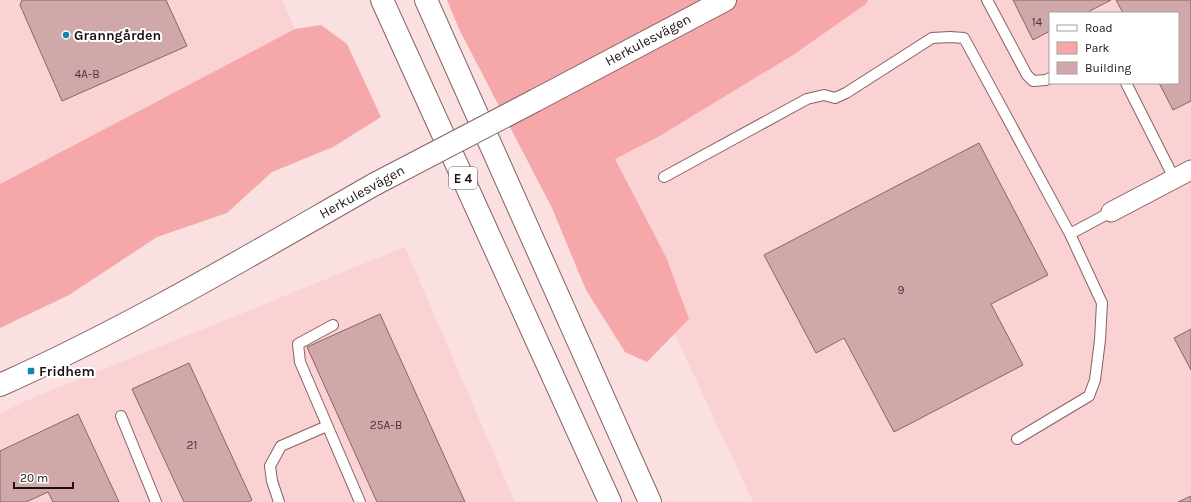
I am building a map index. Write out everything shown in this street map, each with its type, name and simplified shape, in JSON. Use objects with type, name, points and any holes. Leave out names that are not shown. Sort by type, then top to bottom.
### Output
[{"type":"main road","name":"E 4","points":[[382,0],[610,502]]},
{"type":"main road","points":[[426,0],[650,502]]},
{"type":"main road","name":"Herkulesvägen","points":[[0,385],[159,307],[375,184],[725,0]]},
{"type":"street","points":[[1112,212],[1191,170]]},
{"type":"lane","points":[[987,0],[1026,75],[1033,81],[1049,78]]},
{"type":"lane","points":[[664,177],[807,99],[824,96],[835,98],[846,93],[932,38],[964,38],[1070,234],[1102,304],[1100,340],[1095,380],[1089,396],[1017,439]]},
{"type":"lane","points":[[1127,84],[1174,178]]},
{"type":"lane","points":[[1070,234],[1112,212]]},
{"type":"lane","points":[[334,325],[298,344],[300,362],[360,502]]},
{"type":"lane","points":[[121,416],[156,502]]},
{"type":"lane","points":[[279,502],[272,481],[270,466],[281,446],[327,426]]},
{"type":"shaded area","points":[[0,0],[282,0],[295,29],[0,184]]},
{"type":"shaded area","points":[[792,0],[1191,0],[1191,502],[753,502],[572,114]]},
{"type":"shaded area","points":[[405,247],[515,502],[0,502],[0,415],[18,404]]},
{"type":"green space","points":[[447,0],[868,0],[866,4],[793,55],[658,137],[615,159],[666,257],[689,319],[647,362],[625,352],[586,290],[552,208],[459,29]]},
{"type":"green space","points":[[321,25],[347,44],[381,117],[333,147],[272,172],[227,213],[157,237],[69,295],[0,328],[0,184],[295,29]]},
{"type":"building","points":[[22,0],[166,0],[187,46],[62,101],[20,5]]},
{"type":"building","points":[[1013,0],[1111,0],[1088,12],[1049,12],[1049,32],[1033,40]]},
{"type":"building","points":[[1116,0],[1191,0],[1191,101],[1173,110],[1160,84],[1179,84],[1179,12],[1122,12]]},
{"type":"building","points":[[979,143],[1048,275],[991,304],[1023,365],[894,432],[844,338],[816,353],[764,255]]},
{"type":"building","points":[[380,314],[465,502],[377,502],[307,347]]},
{"type":"building","points":[[1191,329],[1191,370],[1174,338]]},
{"type":"building","points":[[189,363],[252,500],[248,502],[184,502],[132,389]]},
{"type":"building","points":[[78,414],[119,502],[53,502],[48,492],[26,502],[0,502],[0,451]]},
{"type":"building","points":[[1191,496],[1191,502],[1178,502]]},
{"type":"place","name":"Granngården","points":[[66,35]]},
{"type":"place","name":"Fridhem","points":[[31,371]]}]
